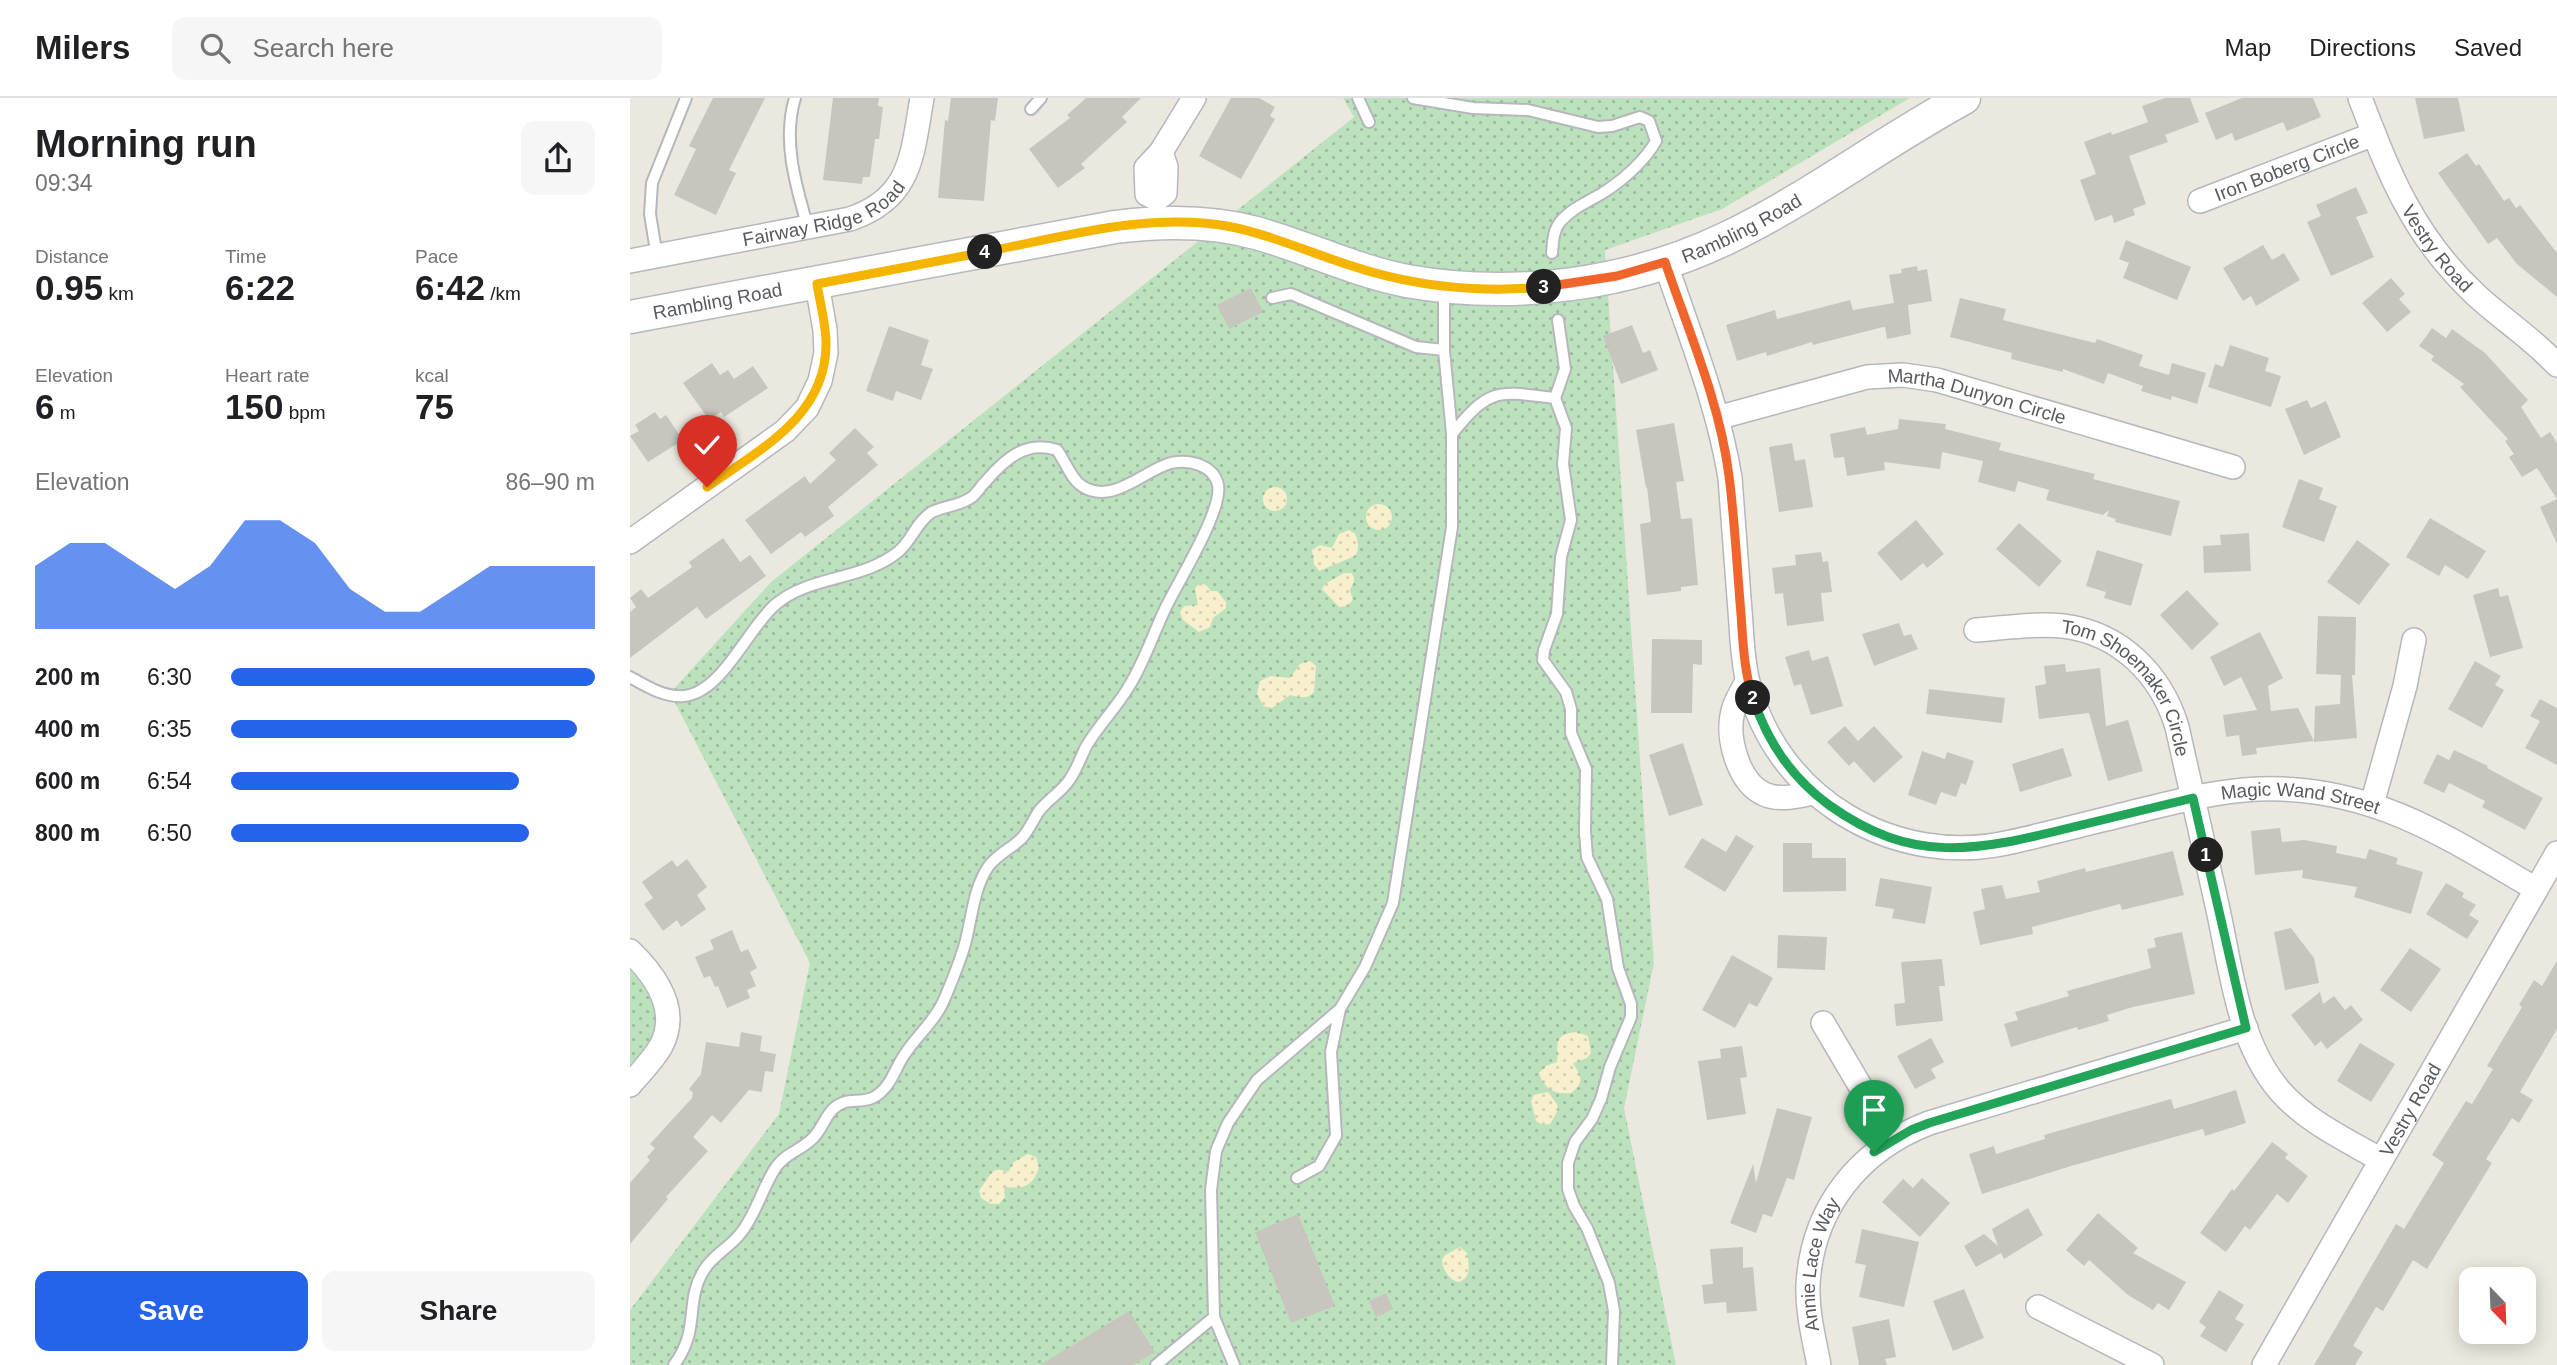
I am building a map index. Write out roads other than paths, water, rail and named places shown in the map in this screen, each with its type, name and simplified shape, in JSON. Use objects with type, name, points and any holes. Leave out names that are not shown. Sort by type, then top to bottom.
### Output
[{"type":"street","name":"Fairway Ridge Road","points":[[630,261],[849,219],[881,205],[904,177],[911,160],[922,98]]},
{"type":"street","points":[[1157,211],[1147,194],[1146,168],[1161,152],[1170,133],[1194,98]]},
{"type":"street","name":"Rambling Road","points":[[630,317],[1115,227],[1157,211],[1190,222],[1229,226],[1269,237],[1375,274],[1444,286],[1508,289],[1560,285],[1617,276],[1665,262],[1727,238],[1964,98]]},
{"type":"street","name":"Vestry Road","points":[[2360,98],[2401,197],[2432,247],[2475,294],[2534,342],[2557,365]]},
{"type":"street","name":"Iron Boberg Circle","points":[[2200,201],[2374,134]]},
{"type":"street","name":"Magic Wand Street","points":[[1665,262],[1717,418],[1730,478],[1747,681],[1769,737],[1793,772],[1813,793],[1849,818],[1879,833],[1922,845],[1965,849],[2009,843],[2231,791],[2279,789],[2326,793],[2372,804],[2441,834],[2536,889]]},
{"type":"street","points":[[630,542],[785,431],[807,408],[820,382],[826,353],[817,284]]},
{"type":"street","name":"Martha Dunyon Circle","points":[[1717,418],[1867,377],[1903,374],[1937,380],[2233,467]]},
{"type":"street","name":"Tom Shoemaker Circle","points":[[1976,630],[2061,626],[2098,635],[2130,654],[2155,679],[2172,710],[2246,1028],[2265,1071],[2292,1104],[2309,1118],[2381,1160]]},
{"type":"street","points":[[2372,804],[2406,686],[2414,640]]},
{"type":"street","name":"Magic Wand Street","points":[[1747,681],[1733,710],[1731,729],[1738,762],[1745,776],[1753,787],[1778,798],[1813,793]]},
{"type":"street","name":"Vestry Road","points":[[2264,1365],[2557,853]]},
{"type":"street","points":[[630,951],[661,990],[668,1008],[668,1023],[659,1049],[630,1085]]},
{"type":"street","points":[[1823,1023],[1892,1140]]},
{"type":"street","name":"Annie Lace Way","points":[[1819,1365],[1808,1287],[1814,1246],[1826,1214],[1844,1185],[1874,1152],[1892,1140],[1929,1123],[2246,1028]]},
{"type":"street","points":[[2038,1307],[2152,1365]]},
{"type":"lane","points":[[657,257],[650,214],[652,183],[686,98]]},
{"type":"lane","points":[[795,98],[788,138],[796,186],[808,228]]},
{"type":"lane","points":[[1031,109],[1041,98]]},
{"type":"lane","points":[[1358,98],[1369,122]]},
{"type":"lane","points":[[1413,98],[1473,108],[1528,110],[1598,127],[1612,126],[1640,117],[1649,121],[1656,141],[1650,151],[1614,185],[1572,211],[1560,223],[1554,234],[1552,253]]},
{"type":"lane","points":[[1234,1365],[1214,1317],[1211,1190],[1216,1151],[1228,1123],[1257,1080],[1340,1009],[1365,967],[1393,903],[1452,527],[1452,434],[1444,351],[1444,286]]},
{"type":"lane","points":[[1272,298],[1291,294],[1416,347],[1444,351]]},
{"type":"lane","points":[[1559,320],[1565,369],[1555,398],[1566,428],[1563,464],[1571,520],[1561,557],[1557,614],[1543,660],[1566,692],[1571,709],[1571,733],[1586,769],[1587,857],[1606,899],[1618,968],[1631,1004],[1631,1017],[1610,1067],[1601,1099],[1592,1119],[1575,1142],[1568,1163],[1567,1189],[1587,1228],[1609,1283],[1614,1311],[1612,1365]]},
{"type":"lane","points":[[1452,434],[1472,410],[1490,397],[1514,393],[1555,398]]},
{"type":"lane","points":[[630,677],[663,694],[685,696],[699,691],[729,664],[760,621],[776,604],[795,592],[881,563],[898,552],[931,512],[972,497],[1009,457],[1029,448],[1046,446],[1058,450],[1074,478],[1094,491],[1123,486],[1169,463],[1183,462],[1207,468],[1218,487],[1217,500],[1208,523],[1128,688],[1096,730],[1065,787],[1041,808],[1024,836],[992,862],[986,871],[973,906],[966,942],[938,1013],[908,1049],[889,1083],[879,1094],[869,1101],[849,1101],[836,1106],[818,1134],[786,1155],[774,1170],[741,1234],[711,1259],[703,1271],[694,1291],[691,1332],[687,1347],[674,1365]]},
{"type":"lane","points":[[1297,1178],[1319,1166],[1336,1136],[1331,1052],[1340,1009]]},
{"type":"lane","points":[[1156,1365],[1214,1317]]}]
